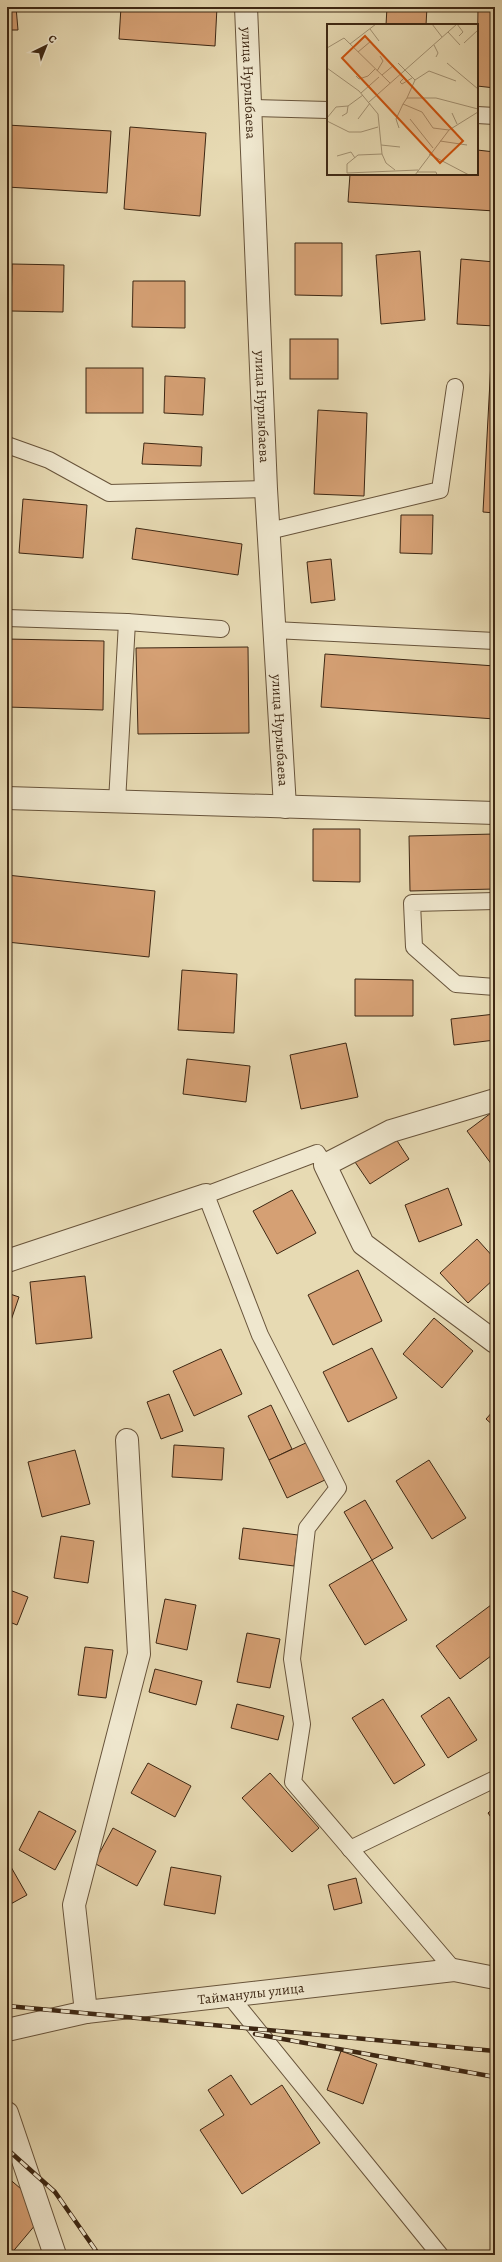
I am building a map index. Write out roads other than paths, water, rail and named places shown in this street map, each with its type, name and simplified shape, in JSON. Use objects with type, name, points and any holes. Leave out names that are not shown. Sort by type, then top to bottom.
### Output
[{"type":"street","name":"улица Нурлыбаева","points":[[246,7],[266,489],[285,807]]},
{"type":"street","name":"улица Нурлыбаева","points":[[7,798],[495,813]]},
{"type":"street","points":[[495,1100],[391,1131],[325,1165],[363,1244],[495,1342]]},
{"type":"street","points":[[7,1262],[206,1195]]},
{"type":"street","points":[[86,2012],[74,1905],[139,1654],[127,1440]]},
{"type":"street","name":"Тайманулы улица","points":[[7,2030],[86,2012],[454,1970],[495,1978]]},
{"type":"street","points":[[7,2113],[55,2255]]},
{"type":"lane","points":[[250,108],[327,110]]},
{"type":"lane","points":[[478,115],[495,116]]},
{"type":"lane","points":[[269,531],[440,490],[455,387]]},
{"type":"lane","points":[[7,445],[49,460],[109,493],[266,489]]},
{"type":"lane","points":[[7,618],[127,622],[221,629]]},
{"type":"lane","points":[[118,802],[127,622]]},
{"type":"lane","points":[[274,630],[495,641]]},
{"type":"lane","points":[[495,901],[412,903],[414,947],[456,984],[495,987]]},
{"type":"lane","points":[[325,1165],[316,1153],[206,1195],[260,1335],[338,1488],[308,1528],[292,1659],[302,1724],[293,1782],[454,1970]]},
{"type":"lane","points":[[350,1849],[495,1779]]},
{"type":"lane","points":[[229,1995],[440,2255]]},
{"type":"railway","points":[[7,2006],[495,2051]]},
{"type":"railway","points":[[255,2034],[495,2077]]},
{"type":"railway","points":[[7,2149],[55,2192],[99,2255]]}]
